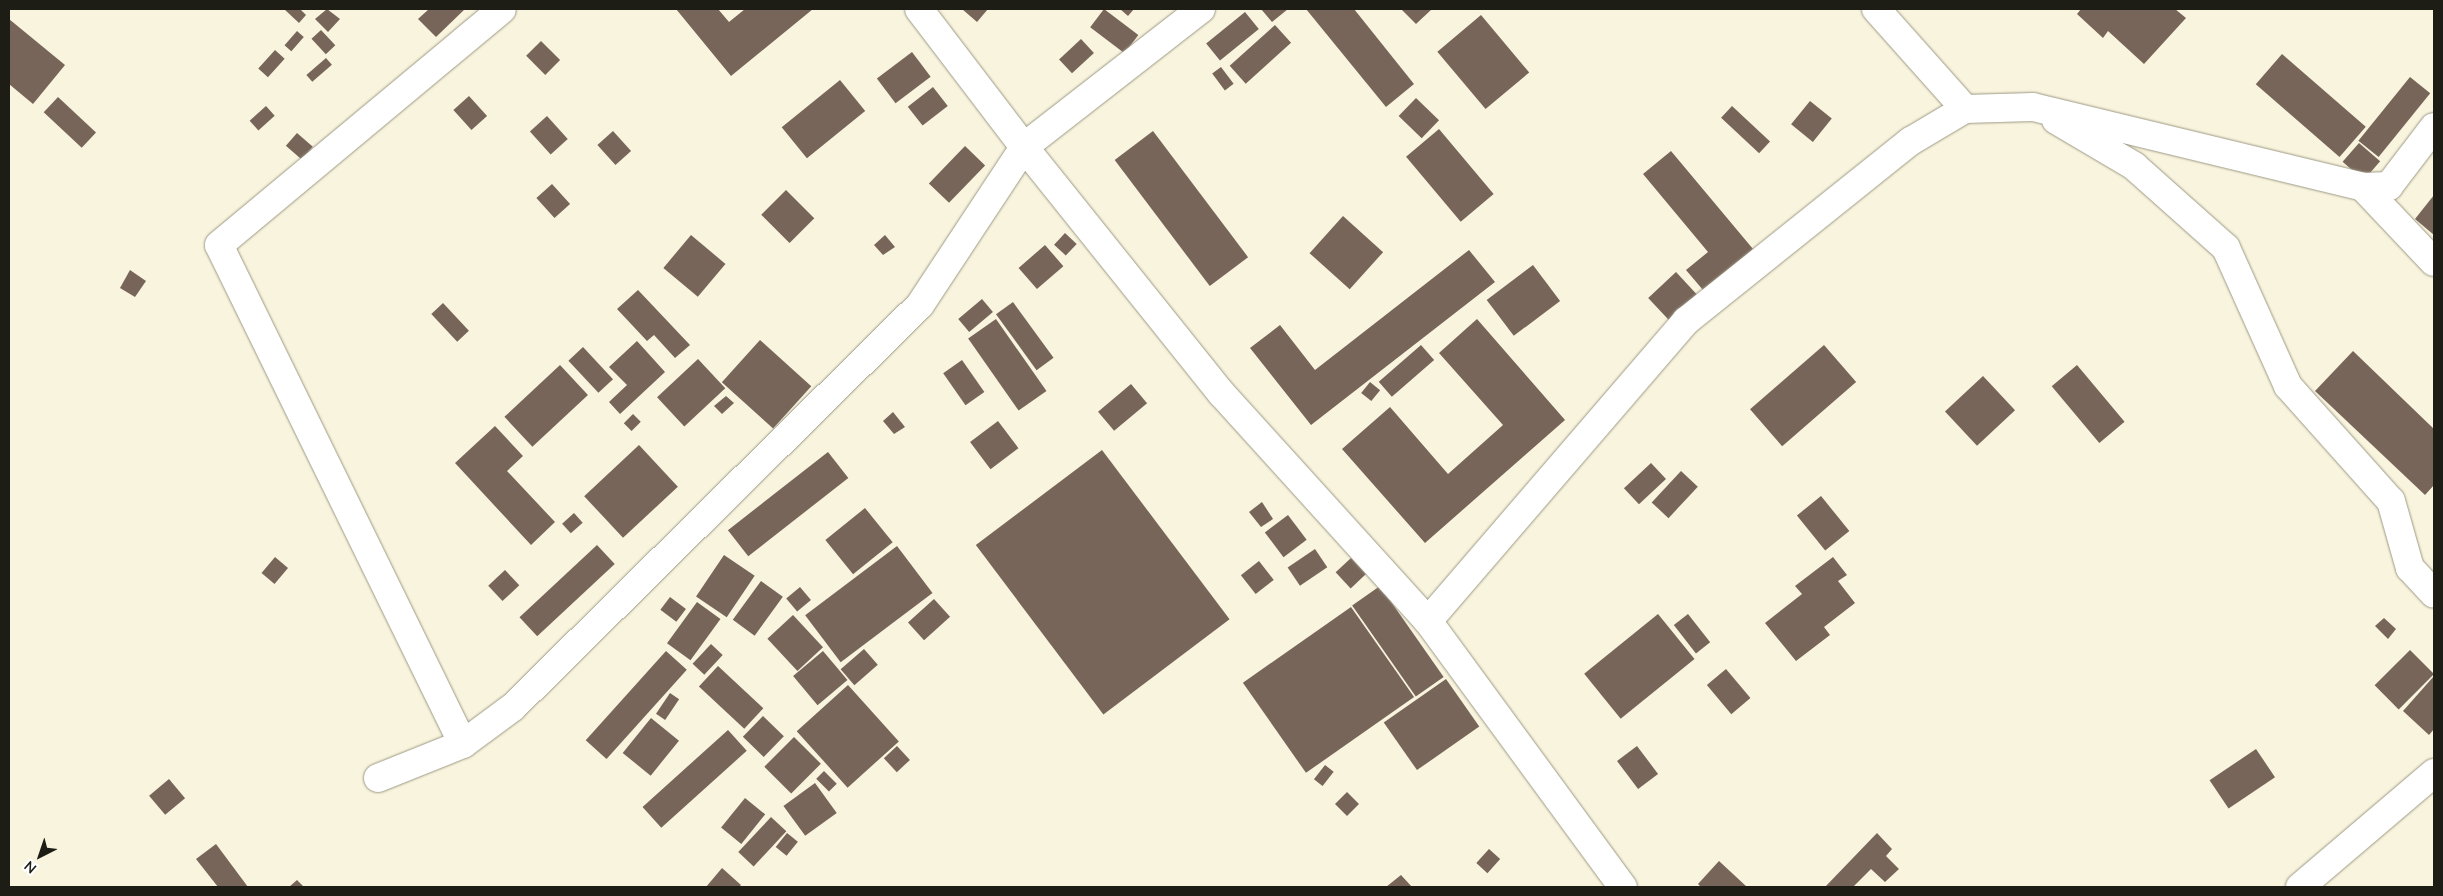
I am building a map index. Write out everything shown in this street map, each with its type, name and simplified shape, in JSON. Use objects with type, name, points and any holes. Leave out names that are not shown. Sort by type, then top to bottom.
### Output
[{"type":"street","points":[[463,744],[219,245],[502,9]]},
{"type":"street","points":[[919,9],[1024,147],[1222,394],[1428,621],[1623,887]]},
{"type":"street","points":[[378,778],[463,744],[513,706],[920,305],[1024,147],[1201,9]]},
{"type":"street","points":[[1876,9],[1965,109]]},
{"type":"street","points":[[1428,621],[1686,321],[1911,141],[1965,109],[2034,107],[2363,187],[2389,186],[2434,128]]},
{"type":"street","points":[[2034,107],[2134,166],[2226,248],[2288,386],[2391,501],[2410,568],[2434,594]]},
{"type":"street","points":[[2363,187],[2434,262]]},
{"type":"street","points":[[2300,887],[2434,773]]},
{"type":"building","points":[[284,9],[300,9],[306,15],[299,23]]},
{"type":"building","points":[[327,9],[340,19],[328,32],[315,19]]},
{"type":"building","points":[[429,9],[465,9],[436,37],[418,19]]},
{"type":"building","points":[[676,9],[718,9],[729,22],[745,9],[813,9],[731,76]]},
{"type":"building","points":[[962,9],[988,9],[977,22]]},
{"type":"building","points":[[1104,9],[1138,35],[1124,53],[1090,27]]},
{"type":"building","points":[[1120,9],[1134,9],[1128,16]]},
{"type":"building","points":[[1261,9],[1288,9],[1272,22]]},
{"type":"building","points":[[1306,9],[1354,9],[1414,84],[1386,107]]},
{"type":"building","points":[[1401,9],[1432,9],[1416,24]]},
{"type":"building","points":[[2081,9],[2175,9],[2186,18],[2144,64],[2108,31],[2103,38],[2077,14]]},
{"type":"building","points":[[1245,12],[1259,29],[1220,61],[1206,43]]},
{"type":"building","points":[[1481,15],[1529,72],[1486,109],[1437,52]]},
{"type":"building","points":[[9,19],[65,65],[33,104],[9,84]]},
{"type":"building","points":[[1275,25],[1291,43],[1246,84],[1230,66]]},
{"type":"building","points":[[321,30],[335,45],[326,54],[311,39]]},
{"type":"building","points":[[297,31],[304,37],[291,51],[285,45]]},
{"type":"building","points":[[1081,39],[1094,53],[1072,73],[1059,59]]},
{"type":"building","points":[[541,41],[560,60],[545,75],[526,56]]},
{"type":"building","points":[[275,50],[285,59],[268,77],[258,69]]},
{"type":"building","points":[[912,52],[931,77],[896,103],[877,78]]},
{"type":"building","points":[[2282,54],[2366,127],[2340,157],[2256,84]]},
{"type":"building","points":[[326,58],[332,65],[312,82],[306,75]]},
{"type":"building","points":[[1221,67],[1234,84],[1225,90],[1212,74]]},
{"type":"building","points":[[2410,77],[2430,93],[2379,157],[2358,141]]},
{"type":"building","points":[[840,80],[865,111],[807,158],[782,127]]},
{"type":"building","points":[[933,87],[948,106],[923,126],[908,107]]},
{"type":"building","points":[[469,96],[487,116],[471,130],[453,110]]},
{"type":"building","points":[[58,97],[96,132],[82,148],[44,112]]},
{"type":"building","points":[[1416,98],[1439,120],[1422,138],[1399,116]]},
{"type":"building","points":[[1810,101],[1832,119],[1813,142],[1791,124]]},
{"type":"building","points":[[266,106],[275,116],[258,130],[250,121]]},
{"type":"building","points":[[1732,106],[1770,141],[1759,153],[1721,118]]},
{"type":"building","points":[[547,116],[568,139],[551,154],[530,131]]},
{"type":"building","points":[[1439,129],[1494,194],[1461,222],[1406,157]]},
{"type":"building","points":[[613,131],[631,151],[615,165],[597,145]]},
{"type":"building","points":[[1153,131],[1248,257],[1210,286],[1115,160]]},
{"type":"building","points":[[297,133],[313,147],[302,160],[286,146]]},
{"type":"building","points":[[2359,143],[2380,161],[2364,180],[2343,162]]},
{"type":"building","points":[[965,146],[985,165],[949,203],[929,183]]},
{"type":"building","points":[[1671,151],[1753,249],[1703,290],[1686,270],[1708,252],[1643,174]]},
{"type":"building","points":[[552,184],[570,204],[554,218],[536,198]]},
{"type":"building","points":[[786,190],[814,218],[790,243],[761,215]]},
{"type":"building","points":[[2434,195],[2434,235],[2415,219]]},
{"type":"building","points":[[1343,216],[1383,252],[1350,289],[1310,253]]},
{"type":"building","points":[[1065,233],[1077,244],[1066,256],[1054,245]]},
{"type":"building","points":[[691,235],[725,264],[698,297],[663,268]]},
{"type":"building","points":[[885,235],[895,247],[883,255],[874,245]]},
{"type":"building","points":[[1045,245],[1063,266],[1037,289],[1019,268]]},
{"type":"building","points":[[1469,250],[1495,282],[1311,425],[1250,348],[1280,325],[1315,370]]},
{"type":"building","points":[[1533,265],[1560,301],[1514,336],[1487,300]]},
{"type":"building","points":[[130,270],[146,281],[135,297],[120,288]]},
{"type":"building","points":[[1676,272],[1699,296],[1671,322],[1648,298]]},
{"type":"building","points":[[638,290],[690,345],[675,358],[654,335],[647,341],[617,309]]},
{"type":"building","points":[[982,299],[993,312],[969,332],[958,319]]},
{"type":"building","points":[[1013,302],[1054,358],[1037,370],[996,314]]},
{"type":"building","points":[[443,303],[469,331],[457,342],[431,314]]},
{"type":"building","points":[[996,319],[1046,391],[1019,411],[968,339]]},
{"type":"building","points":[[1477,319],[1565,420],[1425,543],[1342,449],[1390,407],[1448,474],[1503,425],[1439,353]]},
{"type":"building","points":[[760,340],[811,386],[773,429],[722,382]]},
{"type":"building","points":[[637,341],[665,372],[620,414],[609,402],[627,385],[609,367]]},
{"type":"building","points":[[1421,345],[1434,360],[1392,397],[1379,382]]},
{"type":"building","points":[[1824,345],[1856,382],[1782,446],[1750,409]]},
{"type":"building","points":[[583,347],[613,379],[598,393],[568,361]]},
{"type":"building","points":[[2353,351],[2434,429],[2434,485],[2425,495],[2315,391]]},
{"type":"building","points":[[698,359],[725,388],[684,426],[657,397]]},
{"type":"building","points":[[962,360],[984,392],[966,405],[943,373]]},
{"type":"building","points":[[560,365],[588,395],[532,447],[504,417]]},
{"type":"building","points":[[2077,365],[2125,422],[2099,443],[2052,386]]},
{"type":"building","points":[[1983,376],[2015,410],[1977,446],[1945,411]]},
{"type":"building","points":[[1370,382],[1380,390],[1371,401],[1361,393]]},
{"type":"building","points":[[1131,384],[1147,403],[1114,431],[1098,412]]},
{"type":"building","points":[[726,396],[734,403],[722,414],[714,406]]},
{"type":"building","points":[[893,412],[905,427],[894,434],[883,421]]},
{"type":"building","points":[[633,414],[641,422],[632,431],[624,423]]},
{"type":"building","points":[[998,421],[1018,448],[991,469],[970,442]]},
{"type":"building","points":[[495,426],[523,456],[507,471],[555,522],[531,545],[455,463]]},
{"type":"building","points":[[639,445],[678,487],[623,538],[584,496]]},
{"type":"building","points":[[1102,450],[1230,619],[1103,714],[976,545]]},
{"type":"building","points":[[828,452],[848,478],[748,556],[728,530]]},
{"type":"building","points":[[1651,463],[1666,479],[1639,504],[1624,488]]},
{"type":"building","points":[[1681,471],[1698,487],[1668,518],[1652,502]]},
{"type":"building","points":[[1821,496],[1849,531],[1825,550],[1797,516]]},
{"type":"building","points":[[1262,502],[1273,519],[1261,527],[1249,512]]},
{"type":"building","points":[[865,508],[893,542],[853,574],[825,540]]},
{"type":"building","points":[[574,513],[583,523],[571,533],[562,524]]},
{"type":"building","points":[[1288,515],[1307,540],[1283,557],[1265,532]]},
{"type":"building","points":[[597,545],[615,564],[537,636],[519,617]]},
{"type":"building","points":[[897,546],[933,593],[841,662],[805,615]]},
{"type":"building","points":[[1315,549],[1327,567],[1300,586],[1288,567]]},
{"type":"building","points":[[724,555],[755,576],[727,617],[696,596]]},
{"type":"building","points":[[275,557],[288,568],[275,584],[262,573]]},
{"type":"building","points":[[1833,557],[1847,575],[1838,581],[1855,603],[1824,627],[1830,635],[1796,661],[1765,623],[1802,594],[1795,586]]},
{"type":"building","points":[[1351,558],[1366,574],[1351,588],[1336,572]]},
{"type":"building","points":[[1259,561],[1274,580],[1256,594],[1241,575]]},
{"type":"building","points":[[505,570],[519,585],[503,601],[488,586]]},
{"type":"building","points":[[761,581],[783,597],[755,636],[733,620]]},
{"type":"building","points":[[1380,586],[1444,677],[1416,696],[1352,606]]},
{"type":"building","points":[[800,587],[811,600],[797,612],[786,599]]},
{"type":"building","points":[[670,597],[686,609],[676,622],[660,610]]},
{"type":"building","points":[[934,599],[950,617],[924,640],[908,622]]},
{"type":"building","points":[[697,602],[720,619],[690,660],[667,643]]},
{"type":"building","points":[[1351,607],[1414,697],[1306,773],[1243,683]]},
{"type":"building","points":[[1658,614],[1695,659],[1621,719],[1584,674]]},
{"type":"building","points":[[1688,614],[1710,642],[1696,653],[1674,625]]},
{"type":"building","points":[[793,615],[823,647],[797,671],[767,639]]},
{"type":"building","points":[[2384,618],[2396,629],[2388,639],[2375,626]]},
{"type":"building","points":[[711,644],[723,655],[704,675],[693,664]]},
{"type":"building","points":[[864,649],[878,665],[854,685],[841,669]]},
{"type":"building","points":[[2410,650],[2434,674],[2399,709],[2375,685]]},
{"type":"building","points":[[666,651],[687,670],[607,759],[586,740]]},
{"type":"building","points":[[823,651],[847,680],[818,705],[793,676]]},
{"type":"building","points":[[718,666],[763,708],[744,729],[699,686]]},
{"type":"building","points":[[1726,669],[1750,698],[1731,714],[1707,685]]},
{"type":"building","points":[[2434,676],[2434,729],[2429,735],[2403,711]]},
{"type":"building","points":[[1446,679],[1479,727],[1417,770],[1384,723]]},
{"type":"building","points":[[848,685],[899,741],[848,788],[797,731]]},
{"type":"building","points":[[670,693],[679,699],[665,720],[656,714]]},
{"type":"building","points":[[763,716],[784,736],[764,757],[743,737]]},
{"type":"building","points":[[651,718],[679,741],[651,776],[623,753]]},
{"type":"building","points":[[728,730],[747,751],[661,828],[643,807]]},
{"type":"building","points":[[794,737],[821,764],[791,794],[764,767]]},
{"type":"building","points":[[897,746],[910,760],[897,772],[884,758]]},
{"type":"building","points":[[1637,746],[1658,774],[1638,789],[1617,761]]},
{"type":"building","points":[[2256,749],[2275,777],[2229,809],[2210,780]]},
{"type":"building","points":[[1325,765],[1334,772],[1323,786],[1314,779]]},
{"type":"building","points":[[824,771],[837,784],[829,792],[816,779]]},
{"type":"building","points":[[169,779],[185,798],[165,815],[149,796]]},
{"type":"building","points":[[815,783],[837,813],[805,836],[783,806]]},
{"type":"building","points":[[1347,792],[1359,804],[1347,816],[1335,804]]},
{"type":"building","points":[[745,798],[765,814],[741,844],[721,828]]},
{"type":"building","points":[[771,817],[786,831],[754,866],[738,852]]},
{"type":"building","points":[[787,833],[798,842],[787,856],[776,847]]},
{"type":"building","points":[[1877,833],[1892,849],[1886,856],[1899,869],[1885,882],[1871,869],[1853,887],[1825,887]]},
{"type":"building","points":[[216,844],[248,887],[218,887],[196,859]]},
{"type":"building","points":[[1489,849],[1500,859],[1487,873],[1476,863]]},
{"type":"building","points":[[1719,861],[1747,887],[1701,887],[1698,884]]},
{"type":"building","points":[[722,868],[741,885],[739,887],[706,887]]},
{"type":"building","points":[[1401,875],[1412,887],[1386,887]]},
{"type":"building","points":[[297,880],[304,887],[289,887]]}]
